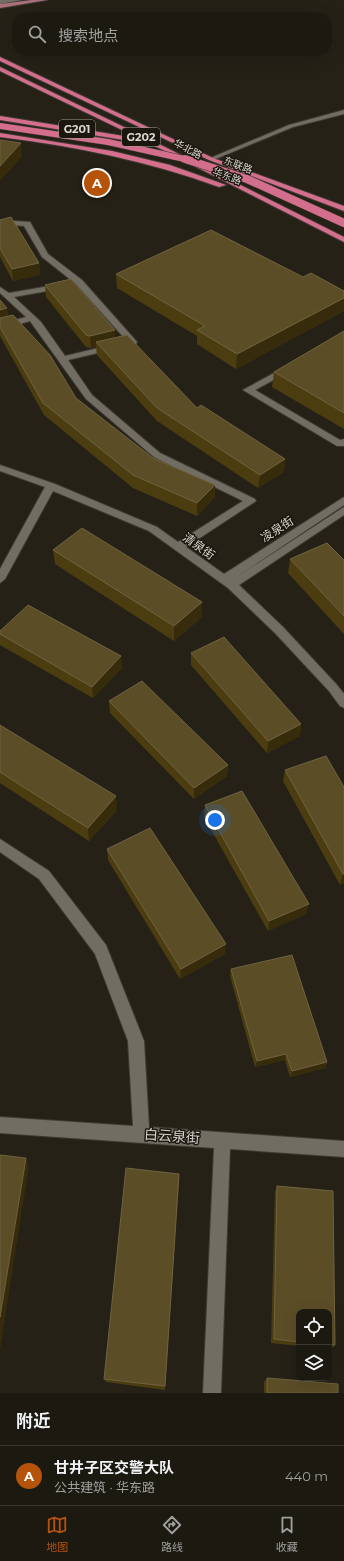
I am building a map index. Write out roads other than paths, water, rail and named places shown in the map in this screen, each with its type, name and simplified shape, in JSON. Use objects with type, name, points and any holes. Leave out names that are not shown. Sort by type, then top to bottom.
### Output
[{"type":"highway","name":"华北路","points":[[0,59],[211,160],[305,193],[344,209]]},
{"type":"highway","name":"华北路","points":[[0,69],[153,143],[344,240]]},
{"type":"highway","name":"G201","points":[[0,118],[101,133],[153,143]]},
{"type":"highway","name":"东联路","points":[[0,126],[104,140],[174,155],[214,167],[253,182],[344,223]]},
{"type":"highway","name":"华东路","points":[[0,135],[76,145],[134,156],[209,180],[281,209]]},
{"type":"main road","points":[[0,6],[44,0]]},
{"type":"street","points":[[0,2],[19,0]]},
{"type":"street","points":[[211,160],[291,126],[344,112]]},
{"type":"street","points":[[0,222],[27,224],[45,255],[79,282],[133,342],[63,359]]},
{"type":"street","points":[[7,296],[79,282]]},
{"type":"street","points":[[0,289],[38,324],[89,397],[157,455],[251,501],[178,547]]},
{"type":"street","points":[[0,327],[32,318]]},
{"type":"street","points":[[296,364],[248,390],[340,444],[344,442]]},
{"type":"street","name":"清泉街","points":[[0,468],[51,486],[153,529],[228,582],[279,630],[333,688],[344,703]]},
{"type":"street","points":[[0,579],[51,486]]},
{"type":"street","name":"凌泉街","points":[[228,582],[344,500]]},
{"type":"street","name":"凌泉街","points":[[228,582],[344,510]]},
{"type":"street","points":[[0,845],[44,875],[101,950],[136,1041],[141,1134]]},
{"type":"street","name":"白云泉街","points":[[0,1125],[344,1149]]},
{"type":"street","points":[[212,1393],[222,1140]]},
{"type":"place","name":"甘井子区交警大队","points":[[97,183]]}]
